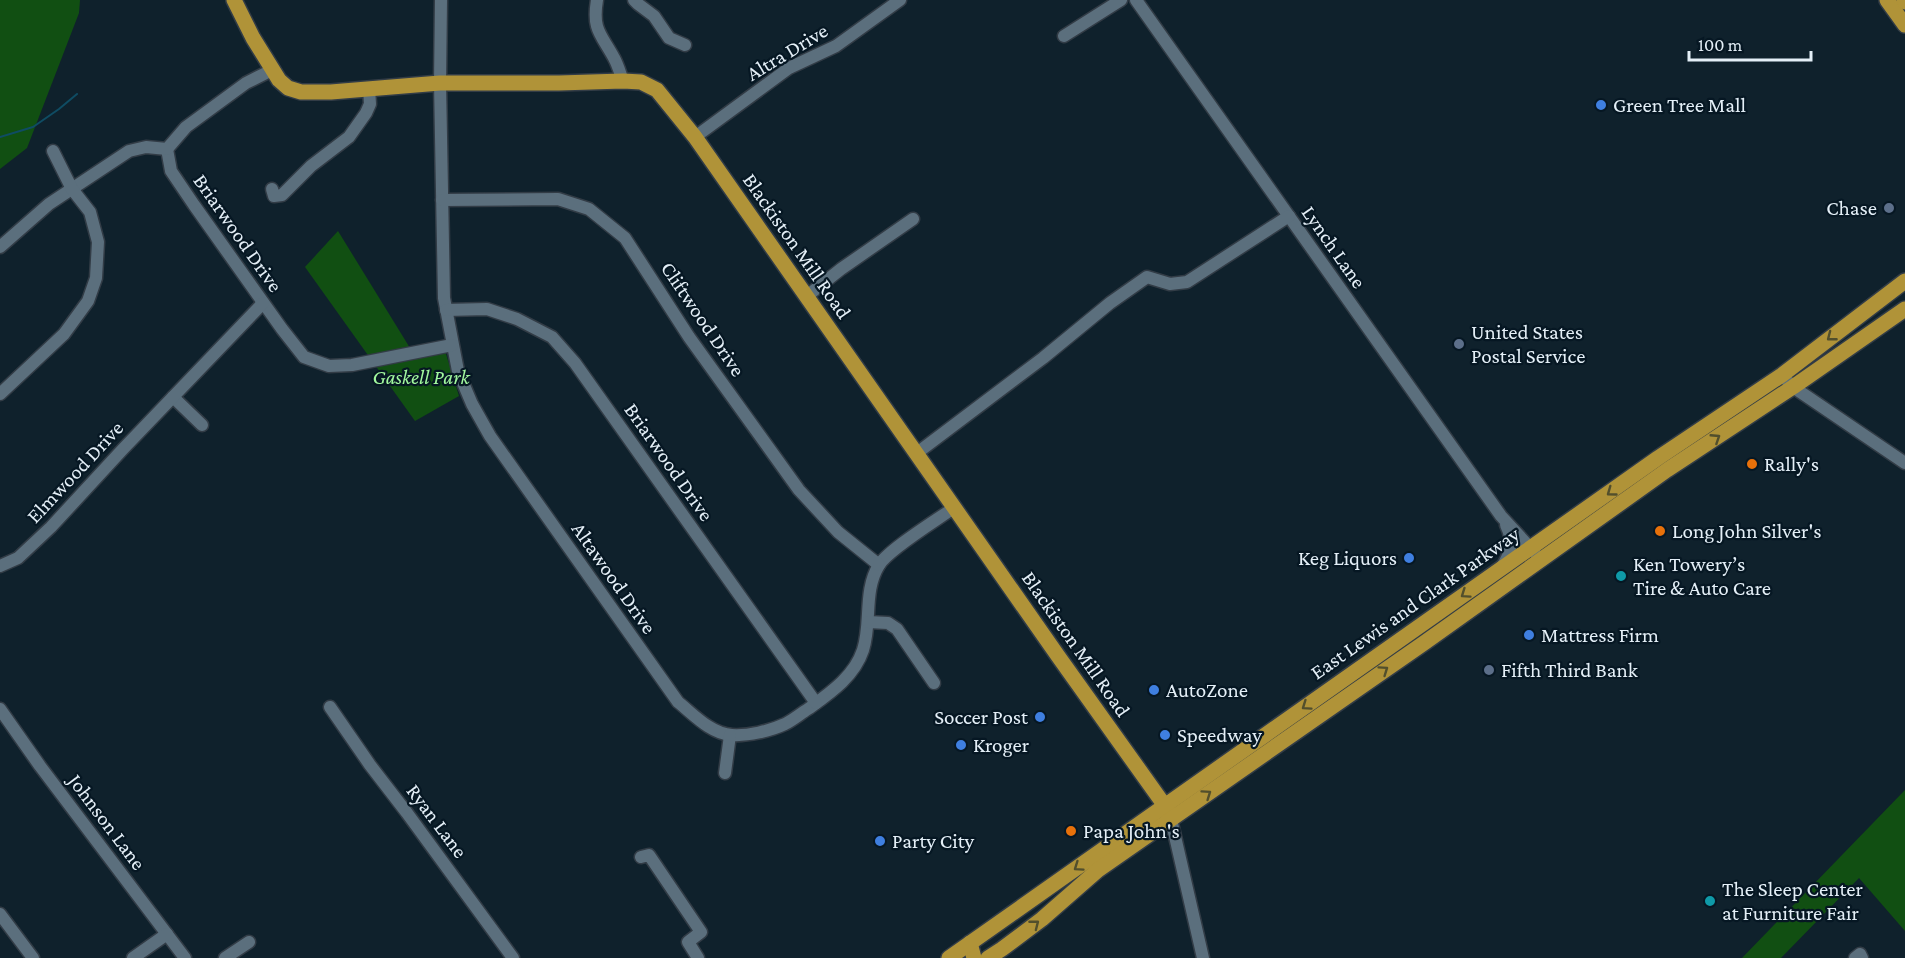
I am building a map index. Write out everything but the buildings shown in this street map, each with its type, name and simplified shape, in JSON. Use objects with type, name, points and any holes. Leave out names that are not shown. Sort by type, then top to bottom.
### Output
[{"type":"main road","name":"Blackiston Mill Road","points":[[234,0],[281,83],[301,92],[315,93],[440,83],[623,81],[641,82],[655,88],[695,137],[1168,812]]},
{"type":"main road","points":[[1887,0],[1905,25]]},
{"type":"main road","name":"East Lewis and Clark Parkway","points":[[949,958],[972,951],[1168,812],[1530,548],[1782,375],[1905,281]]},
{"type":"main road","name":"East Lewis and Clark Parkway","points":[[986,958],[1042,919],[1168,812],[1541,560],[1667,470],[1793,387],[1905,309]]},
{"type":"main road","points":[[972,951],[986,958]]},
{"type":"street","name":"Altawood Drive","points":[[441,0],[443,268],[446,310],[458,370],[472,404],[490,435],[678,702],[707,726],[730,735]]},
{"type":"street","points":[[597,0],[594,15],[598,33],[616,60],[623,81]]},
{"type":"street","points":[[634,0],[654,16],[669,38],[685,45]]},
{"type":"street","name":"Altra Drive","points":[[695,137],[789,68],[837,46],[900,0]]},
{"type":"street","points":[[1064,36],[1121,0]]},
{"type":"street","name":"Lynch Lane","points":[[1136,0],[1501,516],[1541,560]]},
{"type":"street","points":[[0,246],[49,204],[129,151],[146,147],[167,149],[186,128],[246,83],[272,70]]},
{"type":"street","points":[[272,189],[274,196],[282,195],[311,166],[349,137],[366,113],[369,104],[369,88]]},
{"type":"street","name":"Briarwood Drive","points":[[167,149],[171,171],[263,303],[304,357],[329,366],[370,363],[452,345]]},
{"type":"street","points":[[0,394],[64,334],[88,301],[96,278],[98,242],[90,212],[72,189],[53,151]]},
{"type":"street","name":"Cliftwood Drive","points":[[442,200],[558,199],[589,209],[626,238],[689,337],[799,490],[838,532],[879,565]]},
{"type":"street","points":[[917,453],[1043,358],[1110,303],[1147,277],[1170,284],[1187,282],[1289,216]]},
{"type":"street","points":[[807,296],[841,269],[913,219]]},
{"type":"street","name":"Elmwood Drive","points":[[0,566],[18,558],[51,527],[263,303]]},
{"type":"street","name":"Briarwood Drive","points":[[446,310],[487,309],[517,319],[552,337],[575,363],[816,703]]},
{"type":"street","points":[[1782,375],[1793,387],[1905,463]]},
{"type":"street","points":[[172,397],[202,425]]},
{"type":"street","points":[[725,773],[730,735],[756,733],[784,725],[837,688],[847,678],[863,650],[868,622],[869,592],[879,565],[893,551],[955,507]]},
{"type":"street","name":"Lynch Lane","points":[[1498,571],[1506,561],[1511,543],[1510,535],[1501,516]]},
{"type":"street","points":[[868,622],[888,623],[897,628],[931,678]]},
{"type":"street","name":"Ryan Lane","points":[[330,707],[370,765],[408,813],[513,958]]},
{"type":"street","name":"Johnson Lane","points":[[0,709],[40,766],[185,958]]},
{"type":"street","points":[[1168,812],[1203,958]]},
{"type":"street","points":[[641,856],[649,855],[701,932],[688,942],[698,958]]},
{"type":"street","points":[[0,914],[33,958]]},
{"type":"street","points":[[133,958],[167,934]]},
{"type":"street","points":[[225,958],[249,942]]},
{"type":"green space","points":[[0,0],[80,0],[79,13],[27,148],[0,169]]},
{"type":"green space","name":"Gaskell Park","points":[[338,231],[410,348],[442,341],[459,396],[415,421],[305,267]]},
{"type":"green space","points":[[1905,790],[1905,931],[1859,878],[1781,958],[1742,958]]},
{"type":"waterway","points":[[0,137],[33,127],[77,94]]},
{"type":"place","name":"Green Tree Mall","points":[[1601,105]]},
{"type":"place","name":"Chase","points":[[1889,208]]},
{"type":"place","name":"United States Postal Service","points":[[1459,344]]},
{"type":"place","name":"Rally's","points":[[1752,464]]},
{"type":"place","name":"Long John Silver's","points":[[1660,531]]},
{"type":"place","name":"Keg Liquors","points":[[1409,558]]},
{"type":"place","name":"Ken Towery’s Tire & Auto Care","points":[[1621,576]]},
{"type":"place","name":"Mattress Firm","points":[[1529,635]]},
{"type":"place","name":"Fifth Third Bank","points":[[1489,670]]},
{"type":"place","name":"AutoZone","points":[[1154,690]]},
{"type":"place","name":"Soccer Post","points":[[1040,717]]},
{"type":"place","name":"Speedway","points":[[1165,735]]},
{"type":"place","name":"Kroger","points":[[961,745]]},
{"type":"place","name":"Papa John's","points":[[1071,831]]},
{"type":"place","name":"Party City","points":[[880,841]]},
{"type":"place","name":"The Sleep Center at Furniture Fair","points":[[1710,901]]}]
